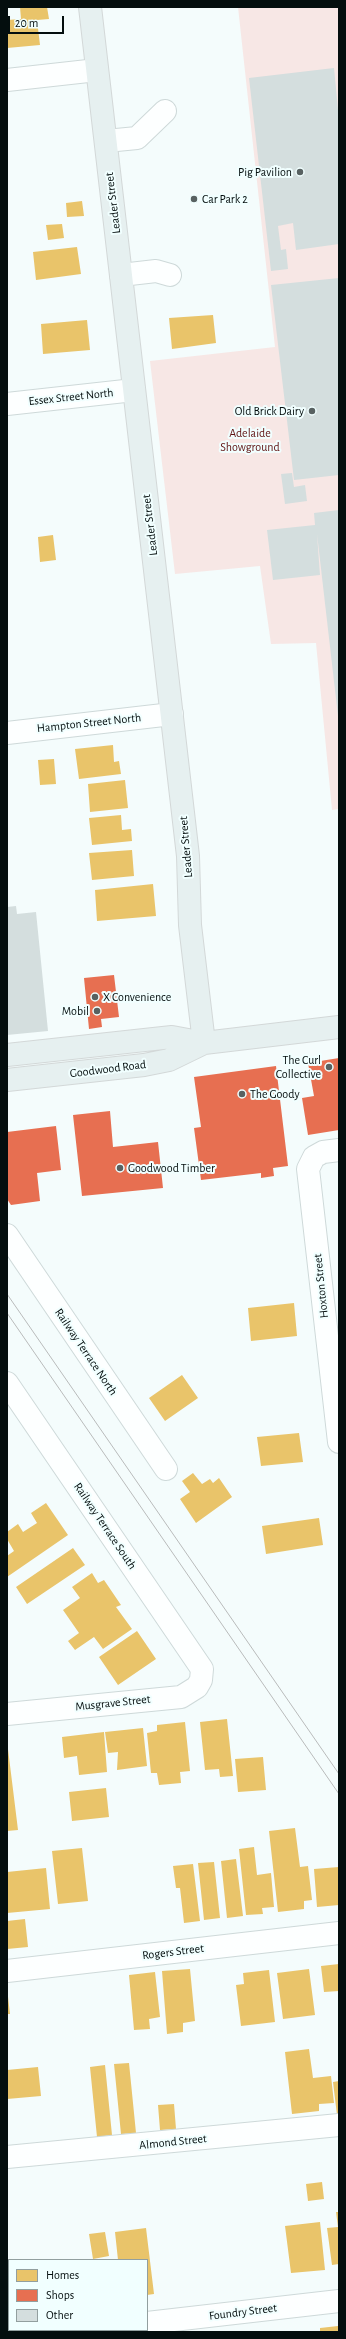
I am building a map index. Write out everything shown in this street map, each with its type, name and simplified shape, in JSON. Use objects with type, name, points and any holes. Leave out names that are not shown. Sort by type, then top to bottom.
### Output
[{"type":"main road","name":"Leader Street","points":[[90,7],[188,856],[190,925],[204,1043]]},
{"type":"main road","name":"Goodwood Road","points":[[7,1055],[172,1037],[204,1043],[339,1027]]},
{"type":"main road","name":"Goodwood Road","points":[[7,1080],[144,1065],[176,1058],[204,1043]]},
{"type":"street","points":[[7,80],[98,70]]},
{"type":"street","points":[[106,141],[137,138],[165,111]]},
{"type":"street","points":[[121,275],[156,271],[170,276]]},
{"type":"street","name":"Essex Street North","points":[[7,404],[134,390]]},
{"type":"street","name":"Hampton Street North","points":[[7,733],[172,714]]},
{"type":"street","name":"Hoxton Street","points":[[339,1150],[323,1152],[314,1157],[308,1169],[339,1442]]},
{"type":"street","name":"Railway Terrace North","points":[[7,1235],[166,1469]]},
{"type":"street","name":"Railway Terrace South","points":[[7,1383],[202,1669]]},
{"type":"street","name":"Musgrave Street","points":[[7,1714],[181,1697],[197,1687],[201,1680],[202,1669]]},
{"type":"street","name":"Rogers Street","points":[[7,1971],[339,1933]]},
{"type":"street","name":"Almond Street","points":[[7,2157],[339,2125]]},
{"type":"street","name":"Foundry Street","points":[[148,2323],[339,2301]]},
{"type":"green space","name":"Adelaide Showground","points":[[238,7],[339,7],[339,809],[332,810],[316,643],[271,644],[260,566],[175,574],[150,361],[275,347]]},
{"type":"building: Homes","points":[[20,7],[47,7],[49,19],[37,20],[40,45],[7,48],[7,20],[21,19]]},
{"type":"building: Homes","points":[[82,201],[84,216],[67,217],[66,203]]},
{"type":"building: Homes","points":[[62,224],[64,238],[48,240],[46,225]]},
{"type":"building: Homes","points":[[77,247],[81,274],[36,280],[33,252]]},
{"type":"building: Homes","points":[[213,315],[216,343],[172,349],[169,318]]},
{"type":"building: Homes","points":[[87,320],[90,350],[43,354],[41,324]]},
{"type":"building: Homes","points":[[53,535],[56,560],[40,562],[38,537]]},
{"type":"building: Homes","points":[[113,745],[114,762],[119,761],[121,774],[79,779],[75,749]]},
{"type":"building: Homes","points":[[54,759],[56,784],[40,785],[38,760]]},
{"type":"building: Homes","points":[[125,780],[128,808],[90,812],[88,784]]},
{"type":"building: Homes","points":[[121,815],[122,830],[131,829],[132,841],[92,845],[89,818]]},
{"type":"building: Homes","points":[[132,850],[134,876],[92,880],[89,853]]},
{"type":"building: Homes","points":[[153,884],[156,916],[97,921],[95,890]]},
{"type":"building: Homes","points":[[294,1303],[297,1336],[251,1341],[248,1308]]},
{"type":"building: Homes","points":[[182,1375],[198,1398],[165,1421],[149,1398]]},
{"type":"building: Homes","points":[[299,1433],[303,1462],[261,1466],[257,1437]]},
{"type":"building: Homes","points":[[193,1473],[202,1484],[210,1479],[213,1483],[219,1478],[232,1497],[196,1523],[180,1499],[190,1492],[182,1481]]},
{"type":"building: Homes","points":[[46,1503],[68,1535],[7,1577],[7,1556],[14,1551],[7,1539],[7,1532],[18,1524],[23,1532],[37,1523],[31,1513]]},
{"type":"building: Homes","points":[[319,1518],[323,1545],[266,1554],[262,1526]]},
{"type":"building: Homes","points":[[73,1548],[85,1565],[27,1604],[16,1587]]},
{"type":"building: Homes","points":[[92,1573],[98,1583],[104,1580],[121,1605],[116,1607],[132,1629],[103,1649],[94,1637],[75,1650],[68,1641],[79,1633],[63,1610],[80,1598],[72,1587]]},
{"type":"building: Homes","points":[[137,1631],[156,1659],[118,1685],[99,1657]]},
{"type":"building: Homes","points":[[227,1719],[233,1776],[220,1777],[219,1769],[205,1770],[200,1722]]},
{"type":"building: Homes","points":[[185,1722],[190,1771],[180,1772],[181,1783],[159,1785],[157,1773],[151,1773],[147,1733],[157,1731],[157,1725]]},
{"type":"building: Homes","points":[[143,1728],[147,1766],[117,1770],[118,1752],[108,1753],[105,1732]]},
{"type":"building: Homes","points":[[104,1732],[107,1772],[79,1775],[77,1756],[64,1758],[62,1737]]},
{"type":"building: Homes","points":[[7,1741],[18,1830],[7,1831]]},
{"type":"building: Homes","points":[[263,1757],[266,1790],[238,1792],[235,1759]]},
{"type":"building: Homes","points":[[106,1788],[109,1817],[72,1821],[69,1792]]},
{"type":"building: Homes","points":[[295,1828],[300,1867],[308,1866],[312,1900],[304,1901],[304,1909],[278,1912],[269,1831]]},
{"type":"building: Homes","points":[[254,1847],[257,1875],[271,1873],[274,1907],[262,1908],[263,1914],[246,1915],[239,1849]]},
{"type":"building: Homes","points":[[82,1848],[88,1901],[58,1904],[52,1851]]},
{"type":"building: Homes","points":[[236,1859],[243,1916],[227,1918],[221,1861]]},
{"type":"building: Homes","points":[[214,1862],[220,1918],[204,1920],[198,1863]]},
{"type":"building: Homes","points":[[193,1864],[200,1921],[184,1923],[180,1888],[176,1888],[173,1866]]},
{"type":"building: Homes","points":[[339,1867],[339,1905],[317,1907],[314,1869]]},
{"type":"building: Homes","points":[[46,1868],[50,1909],[7,1913],[7,1872]]},
{"type":"building: Homes","points":[[25,1919],[28,1947],[7,1949],[7,1921]]},
{"type":"building: Homes","points":[[339,1964],[339,1991],[324,1992],[321,1966]]},
{"type":"building: Homes","points":[[190,1969],[195,2021],[183,2023],[183,2032],[167,2034],[162,1971]]},
{"type":"building: Homes","points":[[309,1969],[315,2015],[283,2019],[277,1973]]},
{"type":"building: Homes","points":[[269,1970],[275,2022],[241,2026],[236,1985],[244,1984],[243,1973]]},
{"type":"building: Homes","points":[[155,1972],[160,2017],[149,2019],[150,2029],[134,2030],[129,1975]]},
{"type":"building: Homes","points":[[7,1988],[10,2014],[7,2014]]},
{"type":"building: Homes","points":[[309,2049],[313,2078],[331,2076],[334,2103],[319,2104],[319,2111],[292,2114],[285,2052]]},
{"type":"building: Homes","points":[[129,2063],[136,2133],[121,2134],[114,2064]]},
{"type":"building: Homes","points":[[105,2065],[112,2135],[97,2137],[90,2067]]},
{"type":"building: Homes","points":[[38,2067],[41,2096],[7,2099],[7,2070]]},
{"type":"building: Homes","points":[[339,2081],[339,2115],[337,2115],[333,2082]]},
{"type":"building: Homes","points":[[174,2104],[176,2129],[160,2130],[158,2105]]},
{"type":"building: Homes","points":[[322,2182],[324,2199],[308,2201],[306,2184]]},
{"type":"building: Homes","points":[[336,2212],[339,2212],[339,2264],[332,2265],[327,2228],[338,2227]]},
{"type":"building: Homes","points":[[320,2222],[325,2270],[291,2273],[285,2226]]},
{"type":"building: Homes","points":[[146,2228],[154,2294],[148,2295],[148,2259],[118,2259],[115,2232]]},
{"type":"building: Homes","points":[[105,2232],[109,2256],[93,2259],[89,2234]]},
{"type":"building: Homes","points":[[338,2326],[338,2332],[320,2332],[320,2328]]},
{"type":"building: Shops","points":[[114,975],[119,1017],[101,1019],[102,1027],[89,1029],[84,978]]},
{"type":"building: Shops","points":[[339,1058],[339,1130],[308,1135],[302,1098],[314,1096],[308,1063]]},
{"type":"building: Shops","points":[[276,1066],[288,1166],[273,1168],[274,1176],[261,1178],[261,1173],[201,1180],[194,1128],[201,1127],[194,1077]]},
{"type":"building: Shops","name":"Goodwood Timber","points":[[110,1111],[113,1147],[158,1142],[163,1188],[82,1196],[73,1115]]},
{"type":"building: Shops","points":[[56,1126],[61,1170],[37,1173],[40,1201],[11,1205],[7,1199],[7,1132]]},
{"type":"building: Other","name":"Pig Pavilion","points":[[334,68],[339,120],[339,244],[296,250],[293,223],[278,226],[281,250],[286,249],[288,269],[271,271],[249,78]]},
{"type":"building: Other","name":"Old Brick Dairy","points":[[339,278],[339,475],[294,480],[271,285]]},
{"type":"building: Other","points":[[292,473],[294,487],[305,485],[307,501],[285,504],[281,474]]},
{"type":"building: Other","points":[[339,510],[338,716],[317,534],[320,575],[273,580],[267,530],[315,525],[314,513]]},
{"type":"building: Other","points":[[16,906],[17,914],[36,912],[48,1031],[7,1035],[7,907]]},
{"type":"tram line","points":[[7,1294],[339,1774]]},
{"type":"tram line","points":[[7,1313],[339,1794]]},
{"type":"place","name":"Pig Pavilion","points":[[300,172]]},
{"type":"place","name":"Car Park 2","points":[[194,199]]},
{"type":"place","name":"Old Brick Dairy","points":[[312,411]]},
{"type":"place","name":"X Convenience","points":[[95,997]]},
{"type":"place","name":"Mobil","points":[[97,1011]]},
{"type":"place","name":"The Curl Collective","points":[[329,1067]]},
{"type":"place","name":"The Goody","points":[[242,1094]]},
{"type":"place","name":"Goodwood Timber","points":[[120,1168]]}]
